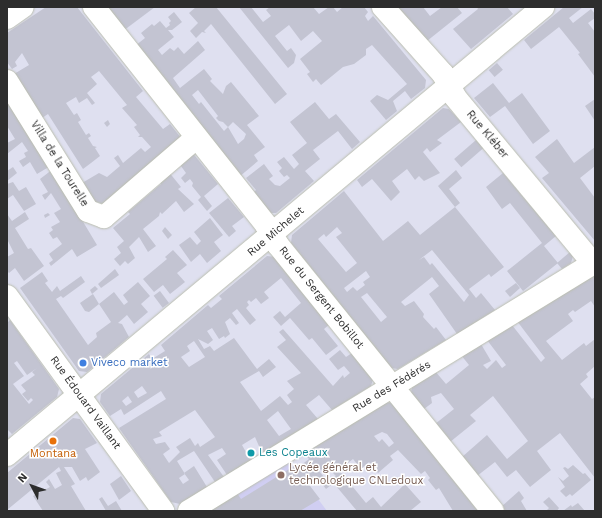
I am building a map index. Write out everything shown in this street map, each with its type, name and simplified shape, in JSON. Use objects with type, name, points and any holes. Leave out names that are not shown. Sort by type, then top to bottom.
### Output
[{"type":"street","points":[[7,18],[23,7]]},
{"type":"street","name":"Rue du Sergent Bobillot","points":[[94,7],[272,236],[493,511]]},
{"type":"street","name":"Rue Kléber","points":[[383,7],[443,74],[449,87],[594,263]]},
{"type":"street","name":"Rue Michelet","points":[[7,455],[272,236],[543,7]]},
{"type":"street","name":"Villa de la Tourelle","points":[[7,81],[88,211],[104,217],[196,138]]},
{"type":"street","name":"Rue des Fédérés","points":[[188,511],[594,263]]},
{"type":"street","name":"Rue Édouard Vaillant","points":[[7,296],[163,511]]},
{"type":"shaded area","name":"Lycée général et technologique CNLedoux","points":[[288,459],[327,511],[208,511]]},
{"type":"building","points":[[46,7],[77,7],[143,91],[136,97],[163,129],[170,124],[181,138],[104,204],[93,201],[82,183],[99,173],[107,177],[120,166],[114,158],[118,155],[123,163],[141,148],[145,152],[151,147],[142,137],[138,137],[140,135],[134,127],[137,125],[122,108],[127,105],[99,71],[91,77],[97,84],[87,93],[95,103],[92,105],[87,98],[79,103],[76,97],[66,103],[74,115],[77,113],[81,120],[78,122],[86,135],[89,133],[91,136],[88,138],[93,146],[97,147],[95,148],[100,156],[83,169],[48,114],[42,118],[14,74],[29,65],[22,53],[15,62],[17,66],[12,69],[7,62],[7,33]]},
{"type":"building","points":[[104,7],[155,7],[123,31]]},
{"type":"building","points":[[196,7],[216,7],[287,94],[275,104],[211,24],[204,31],[206,33],[202,32],[196,38],[190,31],[198,23],[189,13]]},
{"type":"building","points":[[239,7],[251,7],[263,22],[271,16],[266,10],[270,7],[313,7],[319,14],[329,7],[333,7],[337,12],[343,7],[364,7],[368,12],[365,16],[368,21],[373,16],[426,80],[425,88],[411,99],[405,91],[393,101],[397,111],[386,120],[370,101],[377,95],[388,100],[407,84],[372,45],[366,49],[366,55],[354,64],[343,67],[321,85],[316,79],[313,82],[307,74],[310,72],[300,59],[322,41],[313,31],[301,41],[289,25],[275,36],[287,51],[291,48],[296,55],[294,63],[288,68]]},
{"type":"building","points":[[398,7],[423,7],[430,16],[442,7],[457,7],[462,13],[427,41]]},
{"type":"building","points":[[477,7],[507,7],[513,14],[471,49],[453,29],[478,9]]},
{"type":"building","points":[[564,7],[583,7],[569,18],[573,23],[591,9],[595,14],[595,18],[588,23],[595,32],[595,77],[578,54],[580,53],[559,27],[531,49],[524,40]]},
{"type":"building","points":[[174,12],[182,22],[172,30],[168,30],[174,37],[158,50],[162,55],[170,48],[174,51],[178,47],[184,54],[198,41],[205,50],[173,78],[180,88],[204,69],[212,79],[210,81],[223,94],[226,86],[231,82],[259,116],[247,125],[265,147],[254,155],[258,161],[239,177],[135,46],[145,38],[141,33],[152,24],[154,26],[160,21],[166,28],[170,25],[169,23],[171,21],[168,17]],"holes":[[[198,90],[218,116],[216,118],[228,127],[224,131],[201,102],[199,104],[192,95]],[[233,122],[246,134],[244,139],[238,144],[228,127]]]},
{"type":"building","points":[[497,63],[503,70],[495,77],[489,70]]},
{"type":"building","points":[[493,83],[509,103],[522,93],[550,131],[533,144],[505,106],[490,117],[474,98]]},
{"type":"building","points":[[7,87],[52,165],[37,174],[30,162],[23,167],[19,161],[26,157],[24,153],[28,151],[22,142],[7,154],[7,143],[15,139],[7,126]]},
{"type":"building","points":[[595,99],[595,121],[585,106]]},
{"type":"building","points":[[315,102],[329,119],[336,114],[360,142],[352,149],[338,131],[313,150],[320,159],[305,171],[314,181],[276,213],[267,213],[252,194],[256,190],[246,178],[264,164],[273,176],[269,179],[275,185],[280,186],[290,178],[287,175],[284,177],[279,171],[282,168],[277,162],[284,157],[294,169],[299,164],[292,155],[307,143],[290,122]]},
{"type":"building","points":[[443,108],[449,109],[461,122],[437,140],[442,143],[430,152],[427,148],[423,152],[440,173],[424,181],[419,176],[415,180],[407,169],[392,181],[400,192],[391,201],[372,179],[362,187],[357,180]]},
{"type":"building","points":[[108,120],[110,124],[107,127],[104,123]]},
{"type":"building","points":[[557,139],[574,163],[595,147],[595,166],[580,178],[595,198],[595,241],[542,178],[549,173],[535,157]]},
{"type":"building","points":[[476,140],[483,148],[461,167],[454,159]]},
{"type":"building","points":[[191,151],[218,184],[204,196],[212,206],[207,211],[198,200],[201,197],[192,186],[193,183],[190,179],[185,183],[181,178],[186,173],[178,162]]},
{"type":"building","points":[[57,166],[88,217],[82,220],[97,245],[77,257],[72,249],[51,266],[49,263],[53,260],[49,254],[62,244],[57,237],[53,239],[49,233],[53,230],[51,227],[60,222],[54,213],[61,209],[51,193],[45,200],[42,195],[48,192],[40,179]]},
{"type":"building","points":[[13,167],[17,173],[7,181],[7,171]]},
{"type":"building","points":[[456,170],[462,178],[449,189],[460,203],[455,207],[438,186]]},
{"type":"building","points":[[168,171],[181,187],[178,189],[194,204],[184,212],[176,201],[162,214],[160,212],[159,216],[143,229],[156,246],[148,252],[139,237],[129,247],[135,258],[128,264],[125,261],[120,266],[114,259],[121,253],[117,247],[124,241],[113,228],[130,214],[128,212],[161,184],[158,179]]},
{"type":"building","points":[[503,173],[556,236],[544,246],[558,263],[523,291],[507,271],[542,243],[510,203],[502,209],[486,187]]},
{"type":"building","points":[[13,182],[19,191],[26,187],[36,204],[24,211],[13,195],[7,199],[7,184]]},
{"type":"building","points":[[344,191],[383,241],[408,221],[420,235],[455,207],[504,267],[491,277],[489,274],[469,289],[476,298],[481,293],[495,310],[457,334],[429,294],[439,286],[432,277],[401,302],[405,306],[414,301],[424,314],[423,317],[434,329],[436,327],[446,340],[398,369],[391,368],[291,243],[292,235]],"holes":[[[337,227],[342,233],[336,237],[357,263],[346,272],[318,239],[324,234],[326,237]],[[432,250],[469,295],[464,302],[432,263],[430,265],[424,257],[419,260]],[[366,271],[370,277],[363,282],[365,285],[357,291],[353,287],[347,292],[344,288]],[[367,293],[387,317],[381,322],[361,297]]]},
{"type":"building","points":[[228,198],[244,217],[232,226],[236,231],[229,237],[209,213]]},
{"type":"building","points":[[25,212],[29,219],[15,228],[28,249],[31,248],[44,266],[24,281],[15,268],[9,273],[7,271],[7,257],[14,253],[7,239],[7,214],[12,221]]},
{"type":"building","points":[[48,213],[50,215],[45,218],[44,215]]},
{"type":"building","points":[[210,218],[223,235],[214,242],[221,251],[207,263],[200,254],[191,262],[179,245],[190,237],[197,245],[201,241],[194,232]]},
{"type":"building","points":[[165,227],[172,235],[168,239],[162,231]]},
{"type":"building","points":[[173,250],[187,265],[177,273],[185,282],[170,294],[163,285],[154,292],[143,279],[167,259],[165,257]]},
{"type":"building","points":[[570,252],[573,256],[571,263],[562,269],[557,263]]},
{"type":"building","points":[[267,256],[276,257],[330,324],[324,329],[338,346],[326,355],[312,338],[309,340],[290,318],[281,326],[273,317],[280,311],[285,317],[301,303],[281,278],[264,292],[269,298],[261,304],[256,298],[251,302],[249,300],[247,302],[249,305],[246,308],[256,320],[250,325],[237,309],[232,313],[239,323],[236,325],[230,318],[225,322],[230,334],[225,338],[224,336],[219,339],[212,328],[207,331],[213,340],[208,344],[198,339],[204,349],[210,346],[214,351],[234,338],[257,369],[269,359],[276,367],[263,377],[259,371],[240,382],[261,411],[280,396],[288,405],[292,402],[287,395],[294,389],[287,381],[301,373],[277,347],[286,340],[279,332],[283,329],[333,386],[343,375],[344,378],[350,373],[344,366],[338,370],[329,359],[340,350],[346,357],[352,353],[373,379],[371,386],[332,410],[319,395],[306,405],[318,419],[262,453],[255,437],[242,445],[247,454],[251,452],[255,458],[227,475],[217,460],[226,454],[222,448],[208,455],[224,477],[215,482],[194,451],[177,461],[184,473],[194,466],[207,487],[180,504],[171,502],[119,428],[166,399],[161,391],[124,415],[121,409],[110,416],[100,402],[101,394],[149,354],[152,359],[165,351],[161,345],[208,305],[211,308],[222,299],[219,296]],"holes":[[[194,341],[205,357],[189,367],[181,357],[190,351],[187,346]],[[142,386],[147,393],[138,398],[134,392]],[[128,396],[132,402],[126,406],[122,401]],[[195,410],[215,437],[200,447],[198,443],[195,446],[190,438],[176,447],[180,452],[169,463],[163,454],[170,449],[165,442],[156,444],[153,439],[162,436],[159,432]],[[278,411],[291,429],[279,436],[267,420]],[[185,474],[189,480],[183,484],[179,478]]]},
{"type":"building","points":[[115,269],[119,275],[101,288],[98,284]]},
{"type":"building","points":[[42,272],[48,281],[45,283],[52,292],[57,286],[60,291],[81,276],[85,282],[63,298],[61,296],[56,299],[88,345],[97,337],[96,333],[111,322],[99,304],[114,292],[124,305],[128,302],[123,295],[138,282],[150,296],[141,304],[148,312],[134,324],[127,315],[118,323],[122,324],[129,337],[87,372],[79,371],[20,288]]},
{"type":"building","points":[[595,273],[595,307],[591,301],[575,312],[573,310],[568,314],[573,321],[546,341],[562,360],[584,343],[586,346],[595,339],[595,366],[586,374],[588,377],[580,384],[592,399],[595,397],[595,478],[560,433],[537,451],[551,470],[530,487],[516,470],[507,477],[495,462],[477,476],[462,457],[487,435],[507,459],[528,441],[493,396],[470,415],[476,421],[450,442],[435,424],[454,409],[441,393],[431,397],[432,403],[424,409],[411,393],[412,386],[435,371],[446,384],[469,365],[461,355],[481,344],[491,361],[483,365],[487,369],[496,360],[502,368],[506,365],[487,340],[512,325],[541,362],[545,358],[517,321]]},
{"type":"building","points":[[516,283],[520,288],[510,297],[505,291]]},
{"type":"building","points":[[95,286],[98,289],[92,294],[90,290]]},
{"type":"building","points":[[160,291],[169,303],[163,308],[154,296]]},
{"type":"building","points":[[93,294],[99,304],[89,312],[85,311],[80,303]]},
{"type":"building","points":[[10,320],[59,389],[57,397],[12,434],[7,429],[7,323]],"holes":[[[17,361],[27,375],[37,368],[32,372],[35,375],[21,385],[26,391],[22,394],[28,401],[31,398],[33,400],[29,404],[13,384],[24,376],[14,363]]]},
{"type":"building","points":[[385,402],[392,403],[478,511],[453,511],[439,488],[436,490],[428,480],[430,478],[425,471],[421,474],[398,450],[390,456],[393,460],[378,473],[369,462],[361,469],[353,459],[339,470],[366,503],[373,497],[381,507],[405,484],[421,502],[410,511],[357,511],[331,480],[336,476],[333,473],[338,469],[333,463],[326,469],[318,470],[331,485],[326,489],[316,476],[307,482],[320,499],[300,511],[207,511],[237,493],[241,499],[294,466],[296,469],[309,459],[303,452]],"holes":[[[382,432],[387,434],[394,443],[389,447],[382,439],[379,442],[374,436]]]},
{"type":"building","points":[[73,418],[80,419],[97,443],[85,449],[100,472],[88,481],[86,477],[80,481],[72,467],[64,467],[75,484],[71,486],[86,511],[43,511],[33,496],[50,487],[46,482],[49,479],[55,489],[62,485],[56,473],[61,471],[59,467],[7,510],[7,473]]},
{"type":"building","points":[[573,465],[583,474],[585,473],[591,480],[572,496],[570,494],[566,497],[560,491],[565,487],[558,477],[563,481],[569,476],[563,468],[565,467],[568,469]]},
{"type":"building","points":[[121,476],[131,491],[119,500],[110,484]]},
{"type":"building","points":[[519,491],[524,498],[521,501],[527,511],[505,511],[501,507]]},
{"type":"building","points":[[102,497],[108,506],[116,501],[122,511],[106,511],[99,499]]},
{"type":"building","points":[[549,497],[559,508],[557,511],[546,511],[549,508],[543,502]]},
{"type":"building","points":[[578,503],[585,511],[563,511],[571,505],[572,507]]},
{"type":"place","name":"Viveco market","points":[[83,363]]},
{"type":"place","name":"Montana","points":[[53,441]]},
{"type":"place","name":"Les Copeaux","points":[[251,453]]},
{"type":"place","name":"Lycée général et technologique CNLedoux","points":[[281,475]]}]
